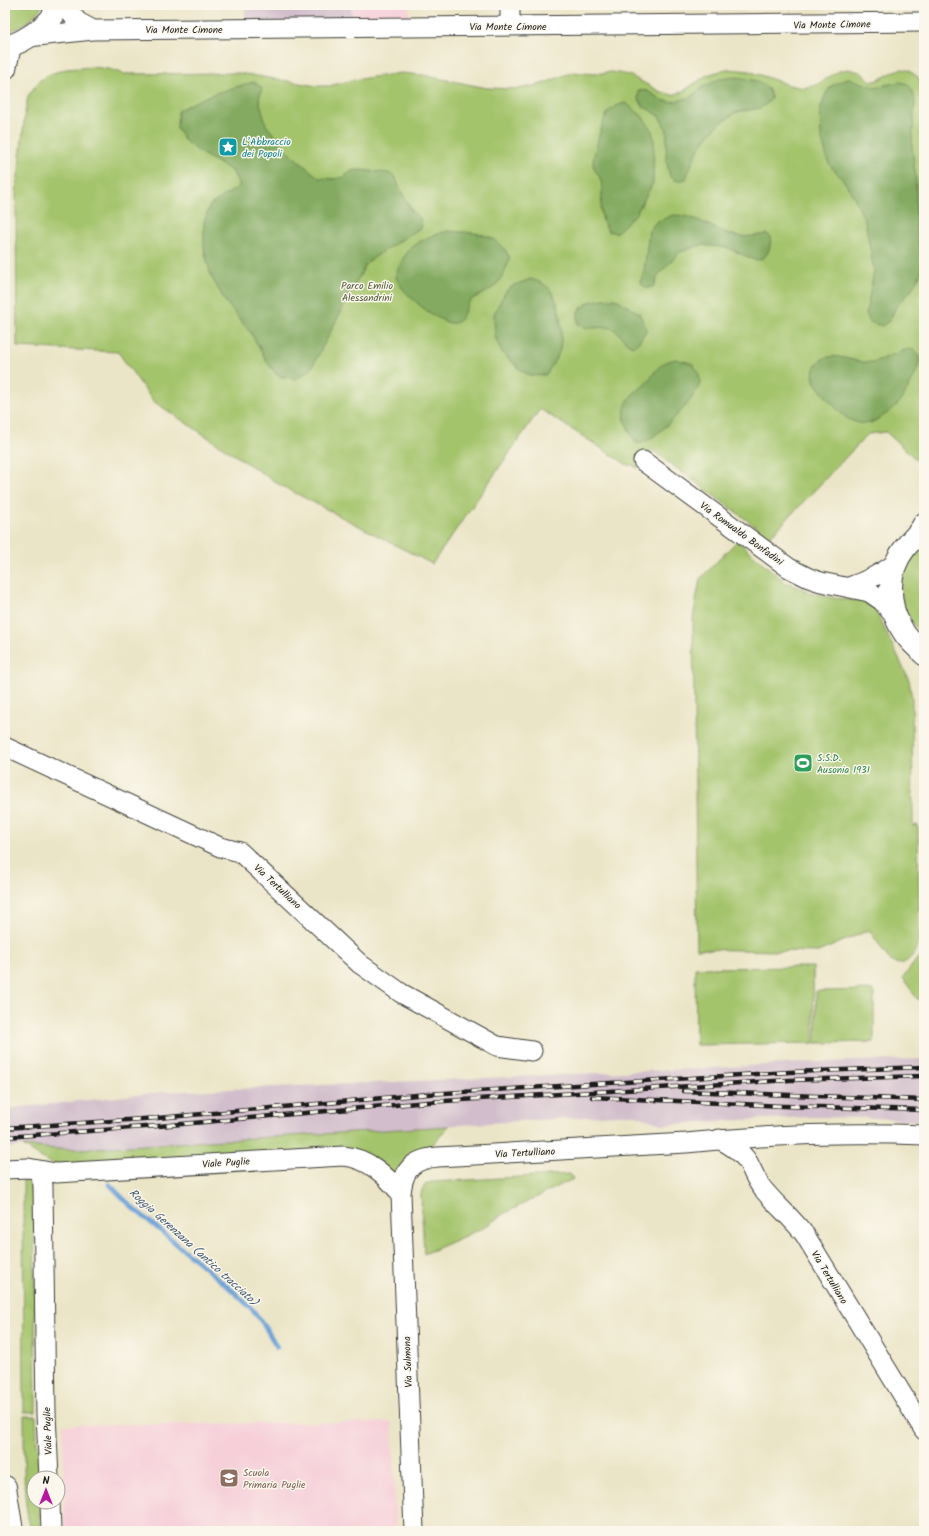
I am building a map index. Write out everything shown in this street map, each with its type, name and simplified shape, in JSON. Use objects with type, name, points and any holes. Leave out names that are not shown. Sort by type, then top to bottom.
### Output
[{"type":"street","points":[[5,68],[14,43],[50,21],[59,5]]},
{"type":"street","points":[[64,5],[78,22],[93,30]]},
{"type":"street","points":[[510,5],[510,26]]},
{"type":"street","name":"Via Monte Cimone","points":[[14,43],[93,30],[924,22]]},
{"type":"street","name":"Via Romualdo Bonfadini","points":[[643,461],[789,568],[822,582],[869,592],[882,601],[895,617]]},
{"type":"street","points":[[923,530],[905,548],[896,563],[892,577],[891,597],[895,617],[904,633],[924,654]]},
{"type":"street","points":[[849,587],[881,574],[896,563]]},
{"type":"street","name":"Via Tertulliano","points":[[5,747],[220,847],[240,852],[360,964],[400,994],[497,1046],[532,1051]]},
{"type":"street","name":"Via Tertulliano","points":[[401,1194],[402,1181],[407,1172],[418,1162],[433,1157],[832,1134],[924,1135]]},
{"type":"street","name":"Via Tertulliano","points":[[719,1140],[734,1146],[742,1154],[760,1185],[805,1235],[924,1430]]},
{"type":"street","name":"Viale Puglie","points":[[5,1170],[28,1168],[56,1173],[344,1156],[361,1160],[374,1167],[391,1182],[401,1194]]},
{"type":"street","name":"Viale Puglie","points":[[37,1170],[42,1178],[43,1186],[46,1414],[49,1470]]},
{"type":"street","name":"Via Sulmona","points":[[401,1194],[414,1531]]},
{"type":"street","points":[[5,1487],[12,1531]]},
{"type":"street","points":[[50,1510],[51,1531]]},
{"type":"shaded area","points":[[245,5],[351,5],[352,23],[245,23]]},
{"type":"shaded area","points":[[351,5],[409,5],[409,22],[352,23]]},
{"type":"shaded area","points":[[924,1059],[924,1122],[880,1118],[811,1117],[664,1125],[633,1114],[81,1149],[57,1149],[23,1146],[5,1148],[5,1109],[164,1092],[821,1062]]},
{"type":"shaded area","name":"Scuola Primaria Puglie","points":[[392,1422],[396,1531],[64,1531],[64,1510],[66,1510],[66,1470],[63,1470],[63,1425]]},
{"type":"green space","points":[[5,5],[43,5],[27,23],[5,32]]},
{"type":"green space","name":"Parco Emilio Alessandrini","points":[[93,67],[109,69],[124,74],[239,73],[317,86],[329,86],[353,80],[401,73],[422,75],[487,88],[518,89],[542,84],[573,72],[594,74],[612,72],[629,75],[659,91],[672,95],[682,92],[707,75],[728,69],[749,71],[789,85],[803,88],[816,85],[839,71],[848,69],[860,72],[871,81],[876,81],[897,70],[908,70],[918,77],[921,84],[924,108],[924,455],[918,461],[886,432],[868,434],[770,537],[652,450],[638,468],[630,464],[629,466],[540,409],[432,564],[280,485],[153,401],[118,352],[17,347],[16,194],[28,96],[39,81],[50,74],[66,69]]},
{"type":"green space","points":[[737,77],[755,80],[764,84],[770,92],[771,99],[760,108],[734,113],[717,126],[700,146],[686,179],[677,181],[670,177],[666,159],[667,130],[658,115],[643,106],[638,99],[638,90],[647,91],[662,100],[671,102],[689,98],[703,87],[719,79]]},
{"type":"green space","points":[[848,78],[874,87],[900,82],[908,84],[913,92],[915,101],[912,146],[916,181],[916,233],[921,251],[922,269],[910,292],[897,305],[889,321],[882,326],[870,322],[866,314],[874,271],[865,221],[854,197],[844,181],[829,164],[821,137],[820,110],[826,93],[831,86]]},
{"type":"green space","points":[[254,82],[262,88],[259,99],[266,125],[288,152],[319,178],[335,179],[344,177],[351,171],[360,170],[389,173],[396,178],[399,187],[413,213],[420,218],[422,227],[380,253],[366,264],[311,369],[296,379],[278,376],[267,362],[251,333],[225,301],[211,276],[204,248],[204,222],[210,205],[240,186],[232,171],[201,153],[186,142],[177,128],[178,111],[206,97]]},
{"type":"green space","points":[[626,103],[642,116],[652,131],[654,139],[653,183],[636,214],[616,233],[608,231],[604,224],[601,211],[601,181],[593,162],[606,115],[614,107]]},
{"type":"green space","points":[[673,215],[689,217],[737,236],[767,234],[771,237],[768,253],[763,258],[754,260],[728,248],[702,245],[698,246],[680,252],[659,274],[654,286],[651,288],[646,288],[640,282],[644,272],[649,231],[656,222]]},
{"type":"green space","points":[[448,231],[475,233],[494,239],[501,245],[510,258],[504,273],[495,286],[470,301],[461,319],[455,323],[449,323],[440,319],[421,306],[403,289],[396,276],[403,259],[412,247],[425,239]]},
{"type":"green space","points":[[531,279],[543,284],[550,289],[554,295],[559,310],[561,326],[561,342],[558,355],[547,374],[539,376],[529,375],[522,371],[502,353],[495,337],[494,314],[502,298],[507,290],[514,285]]},
{"type":"green space","points":[[603,299],[618,300],[639,313],[647,329],[636,345],[634,346],[628,344],[615,330],[611,328],[586,328],[578,324],[578,311],[589,302]]},
{"type":"green space","points":[[909,349],[914,350],[919,357],[915,376],[911,384],[902,399],[894,408],[870,423],[858,423],[847,418],[831,402],[814,380],[813,374],[815,367],[820,361],[827,357],[841,357],[857,361],[872,362]]},
{"type":"green space","points":[[676,359],[693,364],[700,379],[698,388],[686,405],[659,432],[645,442],[636,443],[629,431],[625,419],[625,407],[633,394],[643,386],[657,369],[664,363]]},
{"type":"green space","name":"S.S.D. Ausonia 1931","points":[[737,541],[785,582],[810,592],[833,598],[862,601],[874,607],[909,680],[912,699],[913,826],[918,825],[919,938],[913,955],[903,963],[899,964],[891,961],[869,930],[818,952],[697,949],[693,618],[700,579]]},
{"type":"green space","points":[[924,541],[924,638],[907,614],[901,596],[901,586],[905,566]]},
{"type":"green space","points":[[922,952],[922,967],[924,970],[924,999],[917,999],[903,978]]},
{"type":"green space","points":[[813,967],[814,1043],[696,1045],[695,968]]},
{"type":"green space","points":[[874,990],[874,1042],[816,1043],[816,991]]},
{"type":"green space","points":[[449,1126],[427,1151],[405,1161],[394,1174],[376,1161],[64,1166],[50,1163],[23,1146],[57,1149],[81,1149]]},
{"type":"green space","points":[[570,1174],[573,1179],[505,1213],[483,1228],[424,1254],[421,1195],[426,1184],[433,1182]]},
{"type":"green space","points":[[23,1176],[34,1190],[36,1412],[24,1412]]},
{"type":"green space","points":[[24,1416],[36,1416],[40,1470],[26,1470],[26,1503],[24,1474]]},
{"type":"green space","points":[[27,1510],[40,1510],[40,1531],[31,1531]]},
{"type":"waterway","name":"Roggia Gerenzana (antico tracciato)","points":[[109,1184],[132,1207],[233,1291],[253,1310],[277,1347]]},
{"type":"railway","points":[[5,1128],[158,1118],[428,1094],[790,1072],[924,1067]]},
{"type":"railway","points":[[5,1137],[159,1126],[428,1102],[790,1080],[924,1076]]},
{"type":"railway","points":[[683,1091],[924,1100]]},
{"type":"railway","points":[[592,1097],[783,1106],[924,1110]]},
{"type":"place","name":"L’Abbraccio dei Popoli","points":[[228,147]]},
{"type":"place","name":"S.S.D. Ausonia 1931","points":[[803,763]]},
{"type":"place","name":"Scuola Primaria Puglie","points":[[229,1478]]}]
